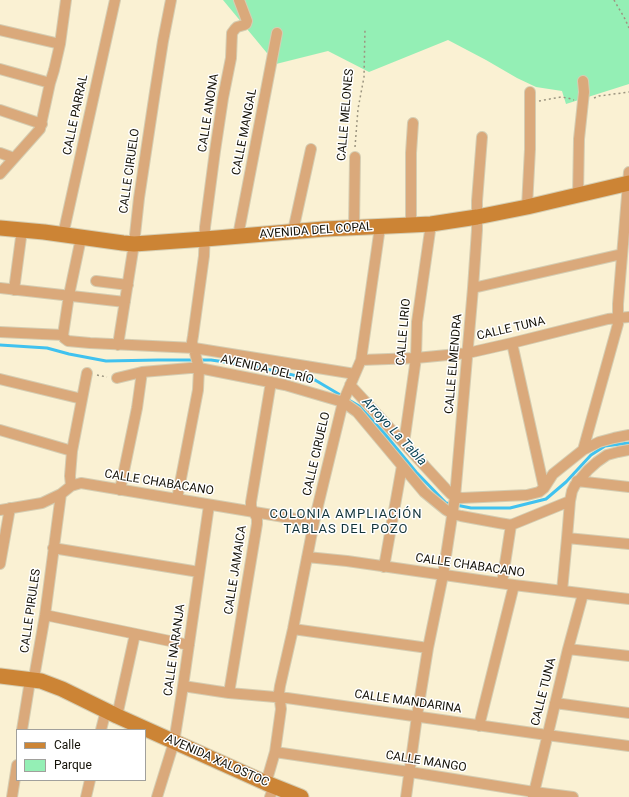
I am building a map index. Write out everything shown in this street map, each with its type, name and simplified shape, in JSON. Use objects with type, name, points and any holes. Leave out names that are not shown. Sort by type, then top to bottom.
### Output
[{"type":"street","points":[[0,174],[37,133],[42,124],[60,44],[66,0]]},
{"type":"street","name":"CALLE PARRAL","points":[[63,235],[115,0]]},
{"type":"street","name":"CALLE CIRUELO","points":[[118,345],[134,244],[139,198],[155,92],[171,0]]},
{"type":"street","name":"CALLE ANONA","points":[[205,239],[205,227],[215,152],[231,58],[232,33],[235,28],[246,24],[247,21],[239,0]]},
{"type":"street","points":[[0,30],[60,44]]},
{"type":"street","name":"CALLE MANGAL","points":[[238,236],[277,33]]},
{"type":"street","points":[[0,69],[50,83]]},
{"type":"street","points":[[578,196],[579,139],[584,92],[583,81]]},
{"type":"street","points":[[528,207],[530,92]]},
{"type":"street","points":[[0,110],[42,124]]},
{"type":"street","points":[[411,225],[411,153],[413,123]]},
{"type":"street","name":"CALLE ELMENDRA","points":[[406,797],[428,648],[443,575],[455,497],[473,288],[482,137]]},
{"type":"street","points":[[293,231],[312,149]]},
{"type":"street","points":[[0,153],[14,158]]},
{"type":"street","name":"CALLE MELONES","points":[[354,228],[355,157]]},
{"type":"street","points":[[583,450],[617,329],[629,180]]},
{"type":"street","name":"AVENIDA DEL COPAL","points":[[0,228],[134,244],[293,231],[431,224],[477,217],[578,196],[629,180]]},
{"type":"street","name":"CALLE LIRIO","points":[[404,443],[416,358],[417,322],[431,224]]},
{"type":"street","name":"CALLE CIRUELO","points":[[270,789],[281,709],[280,686],[314,522],[346,395],[361,360],[380,227]]},
{"type":"street","points":[[14,290],[22,230]]},
{"type":"street","points":[[64,335],[69,295],[81,238]]},
{"type":"street","points":[[177,499],[198,390],[196,358],[192,342],[205,239]]},
{"type":"street","points":[[473,288],[622,254]]},
{"type":"street","points":[[96,281],[128,285]]},
{"type":"street","points":[[0,288],[125,302]]},
{"type":"street","name":"CALLE TUNA","points":[[361,360],[416,358],[468,352],[618,318],[629,317]]},
{"type":"street","name":"AVENIDA DEL RÍO","points":[[0,332],[64,335],[64,338],[68,341],[118,345],[196,358],[355,374]]},
{"type":"street","points":[[512,343],[544,488]]},
{"type":"street","name":"AVENIDA DEL RÍO","points":[[117,378],[142,372],[190,368],[196,358]]},
{"type":"street","name":"AVENIDA DEL RÍO","points":[[196,358],[271,382],[346,395],[404,443],[455,497]]},
{"type":"street","points":[[120,490],[137,408],[142,372]]},
{"type":"street","points":[[0,564],[5,509],[42,503],[61,494],[72,486],[70,476],[72,451],[86,373]]},
{"type":"street","points":[[0,378],[82,399]]},
{"type":"street","name":"CALLE JAMAICA","points":[[229,693],[257,524],[257,518],[251,507],[251,502],[271,382]]},
{"type":"street","name":"AVENIDA DEL RÍO","points":[[346,395],[357,412],[424,492],[446,510],[461,516],[511,525]]},
{"type":"street","points":[[0,430],[72,451]]},
{"type":"street","points":[[455,497],[466,499],[527,495],[539,492],[544,488],[553,474],[583,450],[599,442],[629,436]]},
{"type":"street","points":[[562,591],[572,491],[577,482],[597,462],[607,455],[629,450]]},
{"type":"street","points":[[384,567],[402,466]]},
{"type":"street","points":[[577,482],[629,487]]},
{"type":"street","name":"CALLE CHABACANO","points":[[72,486],[81,483],[314,522]]},
{"type":"street","name":"CALLE PIRULES","points":[[22,729],[29,687],[35,672],[45,615],[61,494]]},
{"type":"street","points":[[502,583],[511,525],[570,501]]},
{"type":"street","name":"CALLE NARANJA","points":[[157,797],[174,742],[209,505]]},
{"type":"street","points":[[567,538],[629,544]]},
{"type":"street","points":[[53,548],[199,572]]},
{"type":"street","name":"CALLE CHABACANO","points":[[307,557],[347,561],[514,585],[629,599]]},
{"type":"street","points":[[479,726],[514,585]]},
{"type":"street","name":"CALLE TUNA","points":[[533,794],[568,649],[583,594]]},
{"type":"street","points":[[45,615],[189,645]]},
{"type":"street","points":[[292,629],[428,648]]},
{"type":"street","points":[[102,729],[112,713],[135,634]]},
{"type":"street","points":[[568,649],[629,656]]},
{"type":"street","name":"AVENIDA XALOSTOC","points":[[0,676],[41,681],[62,689],[270,789],[301,797]]},
{"type":"street","name":"CALLE MANDARINA","points":[[183,686],[229,693],[287,698],[629,746]]},
{"type":"street","points":[[555,703],[629,713]]},
{"type":"street","name":"CALLE MANGO","points":[[275,752],[410,772],[533,794],[573,797]]},
{"type":"street","points":[[12,797],[16,771]]},
{"type":"street","points":[[86,797],[90,781]]},
{"type":"path","points":[[614,0],[626,19],[629,28]]},
{"type":"path","name":"CALLE MELONES","points":[[355,157],[358,108],[364,77],[365,29]]},
{"type":"path","points":[[86,373],[117,378]]},
{"type":"green space","points":[[223,0],[629,0],[629,84],[566,104],[562,91],[536,87],[448,40],[369,72],[328,51],[276,64]]},
{"type":"waterway","name":"Arroyo La Tabla","points":[[0,345],[47,348],[106,361],[211,360],[253,366],[315,380],[359,406],[384,433],[416,472],[446,503],[471,508],[510,508],[546,499],[566,482],[591,455],[605,446],[629,443]]},
{"type":"district","name":"COLONIA AMPLIACIÓN TABLAS DEL POZO","points":[[346,522]]}]
